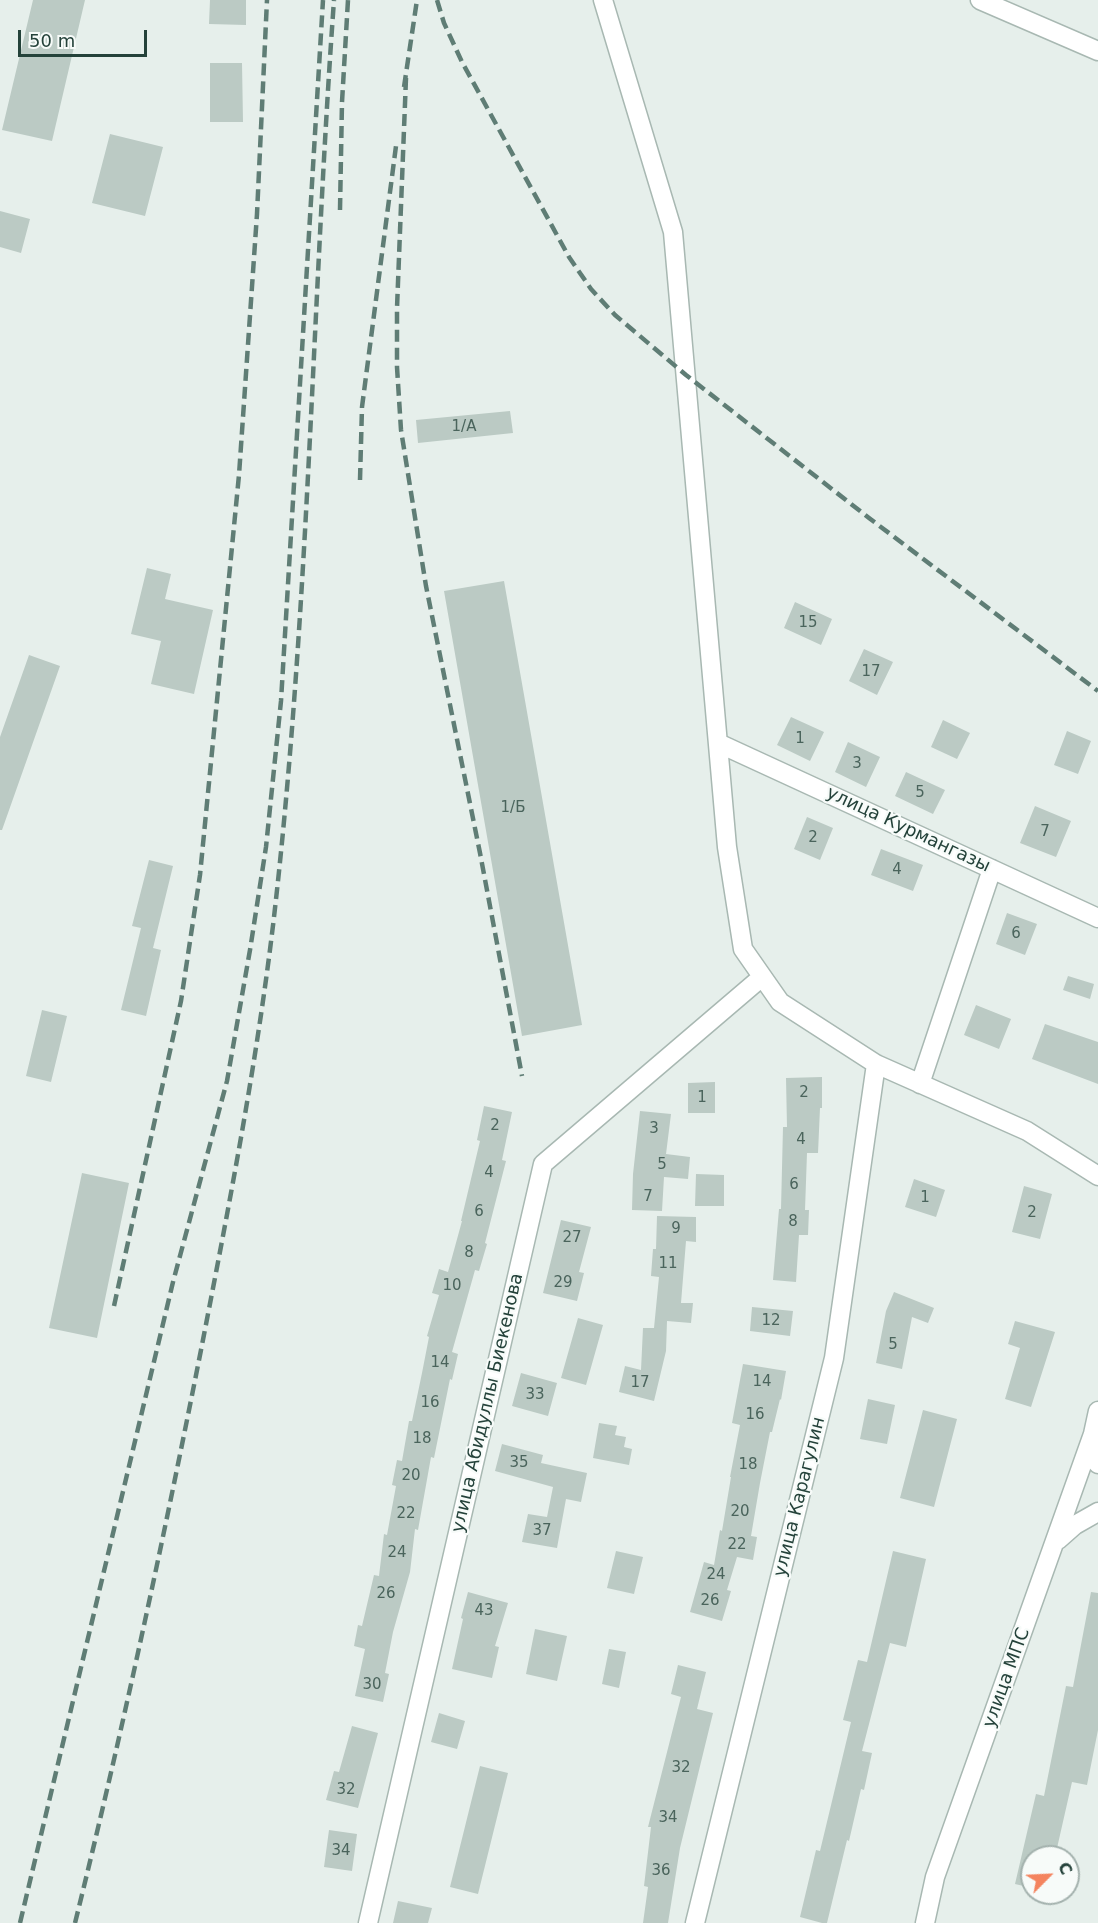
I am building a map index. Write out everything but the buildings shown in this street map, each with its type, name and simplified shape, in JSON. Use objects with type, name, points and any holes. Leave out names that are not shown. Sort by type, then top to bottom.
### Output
[{"type":"street","points":[[603,0],[673,232],[727,847],[742,949],[780,1002],[876,1064],[1028,1131],[1098,1176]]},
{"type":"street","points":[[980,0],[1098,51]]},
{"type":"street","name":"улица Курмангазы","points":[[718,743],[1098,918]]},
{"type":"street","points":[[920,1084],[992,869]]},
{"type":"street","name":"улица Абидуллы Биекенова","points":[[368,1923],[543,1164],[762,977]]},
{"type":"street","name":"улица Карагулин","points":[[695,1923],[834,1358],[876,1064]]},
{"type":"street","points":[[1098,1411],[1093,1434],[1098,1464]]},
{"type":"street","name":"улица МПС","points":[[925,1923],[935,1877],[1093,1434]]},
{"type":"street","points":[[1055,1542],[1074,1525],[1098,1512]]},
{"type":"railway","points":[[114,1306],[181,1001],[200,875],[239,475],[257,214],[267,0]]},
{"type":"railway","points":[[20,1923],[173,1282],[227,1081],[250,950],[266,847],[281,701],[323,0]]},
{"type":"railway","points":[[75,1923],[126,1709],[187,1422],[242,1134],[267,971],[286,803],[303,573],[334,0]]},
{"type":"railway","points":[[340,210],[342,102],[348,0]]},
{"type":"railway","points":[[404,87],[417,0]]},
{"type":"railway","points":[[437,0],[444,23],[462,62],[569,257],[591,289],[615,315],[686,375],[869,518],[1098,691]]},
{"type":"railway","points":[[406,78],[397,308],[397,367],[401,430],[426,586],[522,1076]]},
{"type":"railway","points":[[360,480],[362,407],[396,146]]}]
